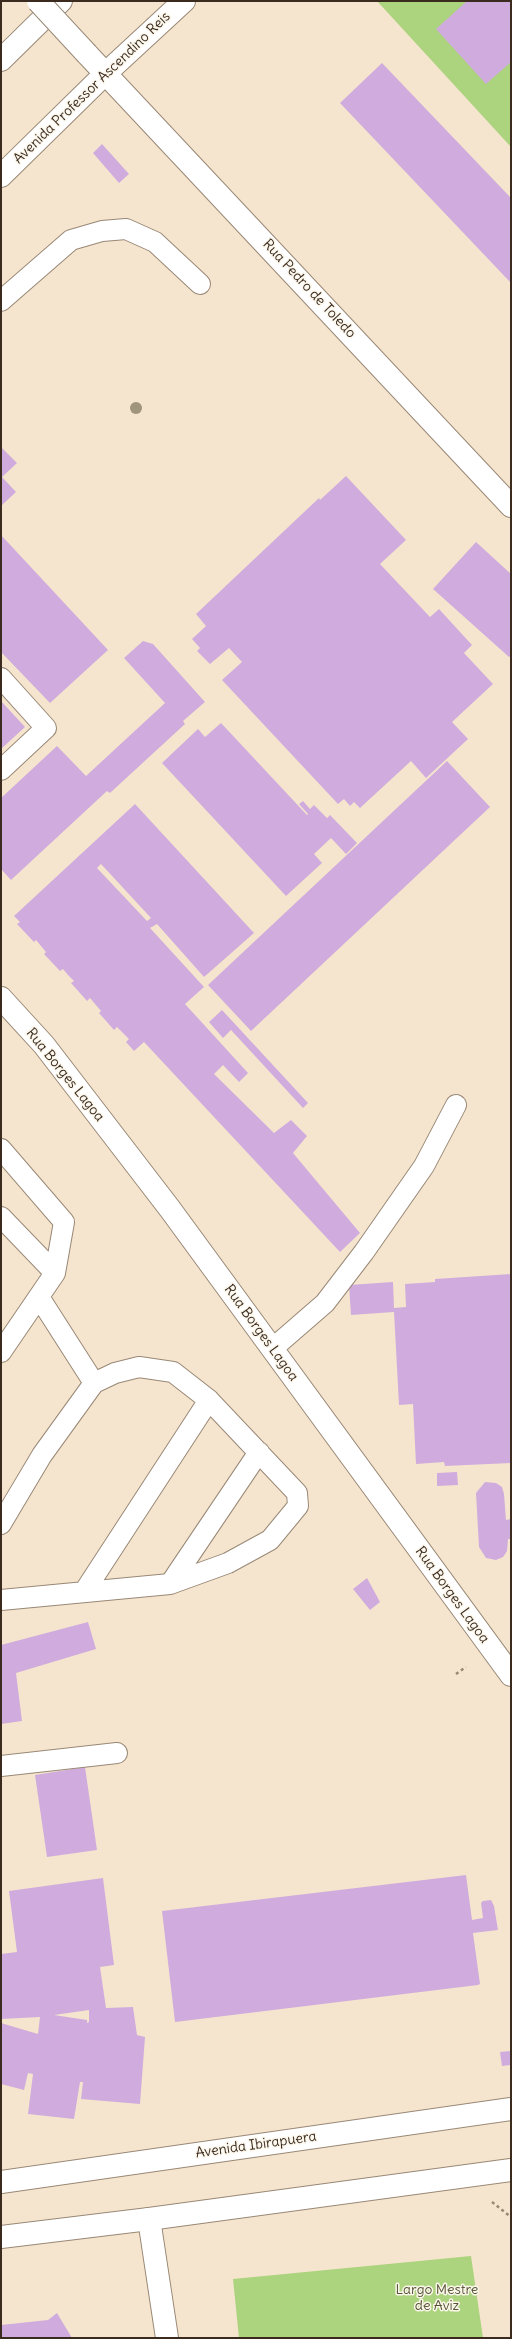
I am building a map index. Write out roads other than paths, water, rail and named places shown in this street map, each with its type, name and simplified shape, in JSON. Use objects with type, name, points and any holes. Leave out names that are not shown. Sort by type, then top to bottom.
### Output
[{"type":"main road","name":"Rua Pedro de Toledo","points":[[38,1],[104,74],[142,111],[511,506]]},
{"type":"main road","points":[[1,60],[61,1]]},
{"type":"main road","name":"Avenida Professor Ascendino Reis","points":[[1,176],[104,74],[184,1]]},
{"type":"main road","name":"Rua Borges Lagoa","points":[[1,998],[44,1045],[94,1109],[272,1348],[511,1675]]},
{"type":"main road","name":"Avenida Ibirapuera","points":[[1,2182],[511,2109]]},
{"type":"main road","points":[[1,2237],[149,2219],[511,2170]]},
{"type":"main road","points":[[149,2219],[168,2338]]},
{"type":"lane","points":[[1,301],[71,240],[102,231],[126,229],[154,242],[200,284]]},
{"type":"lane","points":[[1,678],[46,728],[1,770]]},
{"type":"lane","points":[[272,1348],[324,1303],[364,1252],[424,1166],[456,1105]]},
{"type":"lane","points":[[1,1149],[64,1222],[55,1273],[1,1352]]},
{"type":"lane","points":[[1,1217],[55,1273]]},
{"type":"lane","points":[[39,1297],[94,1383]]},
{"type":"lane","points":[[1,1524],[42,1455],[94,1383],[115,1373],[139,1367],[173,1372],[209,1400],[297,1493],[298,1506],[270,1540],[228,1563],[170,1584],[1,1600]]},
{"type":"lane","points":[[84,1592],[209,1400]]},
{"type":"lane","points":[[170,1584],[259,1452]]},
{"type":"lane","points":[[1,1766],[117,1753]]},
{"type":"park label","name":"Largo Mestre de Aviz","points":[[437,2298]]}]
